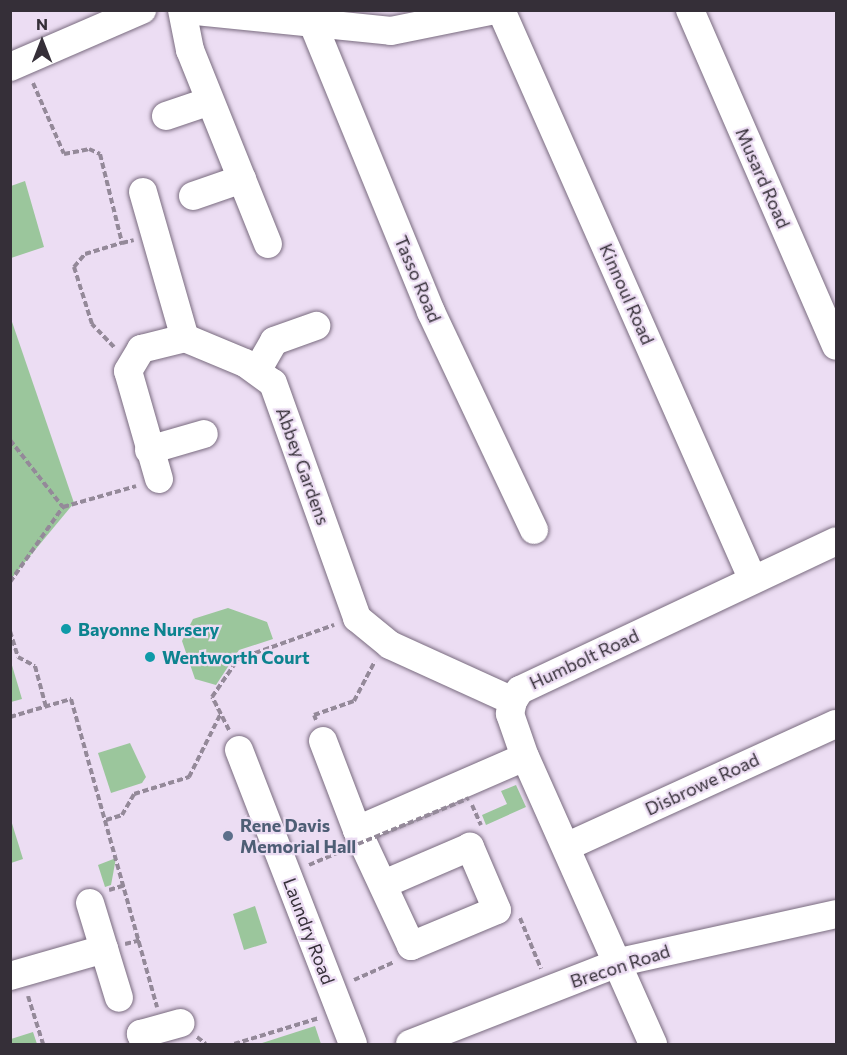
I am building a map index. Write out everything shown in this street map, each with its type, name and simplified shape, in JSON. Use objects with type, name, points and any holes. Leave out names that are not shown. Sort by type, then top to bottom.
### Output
[{"type":"street","points":[[268,244],[190,50],[184,10],[313,24],[365,21],[405,29],[495,10]]},
{"type":"street","name":"Kinnoul Road","points":[[501,10],[752,578]]},
{"type":"street","name":"Musard Road","points":[[690,10],[837,346]]},
{"type":"street","points":[[16,64],[129,12]]},
{"type":"street","name":"Tasso Road","points":[[313,24],[431,312],[534,530]]},
{"type":"street","points":[[166,116],[210,101]]},
{"type":"street","points":[[193,196],[242,179]]},
{"type":"street","points":[[143,192],[185,338],[141,349],[131,360],[130,383],[159,479]]},
{"type":"street","points":[[258,369],[274,341],[316,326]]},
{"type":"street","name":"Abbey Gardens","points":[[185,338],[258,369],[273,383],[357,618],[385,642],[513,701]]},
{"type":"street","points":[[149,450],[204,434]]},
{"type":"street","name":"Humbolt Road","points":[[653,1044],[620,962],[525,757],[510,714],[513,701],[520,690],[752,578],[837,541]]},
{"type":"street","name":"Disbrowe Road","points":[[568,846],[837,723]]},
{"type":"street","points":[[319,728],[357,837],[384,884]]},
{"type":"street","name":"Laundry Road","points":[[239,750],[353,1044]]},
{"type":"street","points":[[357,837],[525,757]]},
{"type":"street","points":[[90,903],[119,998]]},
{"type":"street","name":"Brecon Road","points":[[410,1044],[620,962],[837,914]]},
{"type":"street","points":[[15,974],[104,949]]},
{"type":"path","points":[[16,64],[64,154],[89,149],[100,154],[122,243]]},
{"type":"path","points":[[131,360],[92,324],[74,267],[85,254],[155,234]]},
{"type":"path","points":[[10,440],[63,507]]},
{"type":"path","points":[[10,582],[63,507],[159,479]]},
{"type":"path","points":[[239,750],[212,697],[238,659],[357,618]]},
{"type":"path","points":[[10,631],[18,657],[35,666],[46,707]]},
{"type":"path","points":[[319,728],[354,701],[385,642]]},
{"type":"path","points":[[10,717],[71,699],[125,885],[158,1032]]},
{"type":"path","points":[[106,820],[122,815],[134,795],[189,777],[220,713]]},
{"type":"path","points":[[287,874],[357,837],[469,798]]},
{"type":"path","points":[[517,911],[550,990]]},
{"type":"path","points":[[234,1044],[335,1001],[406,957]]},
{"type":"path","points":[[15,974],[43,1044]]},
{"type":"green space","points":[[25,181],[44,247],[11,258],[11,186]]},
{"type":"green space","points":[[10,316],[74,503],[11,579],[10,579]]},
{"type":"green space","points":[[228,608],[267,622],[273,639],[239,650],[216,685],[195,679],[182,641],[193,619]]},
{"type":"green space","points":[[11,662],[22,699],[10,702]]},
{"type":"green space","points":[[130,743],[146,777],[142,783],[111,793],[98,753]]},
{"type":"green space","points":[[516,785],[526,807],[486,825],[482,815],[507,804],[501,791]]},
{"type":"green space","points":[[10,817],[23,859],[11,863],[10,863]]},
{"type":"green space","points":[[116,858],[111,885],[105,887],[98,865]]},
{"type":"green space","points":[[255,906],[267,943],[244,950],[233,914]]},
{"type":"green space","points":[[315,1026],[321,1044],[259,1044]]},
{"type":"green space","points":[[33,1032],[37,1044],[12,1044],[11,1039]]},
{"type":"place","name":"Bayonne Nursery","points":[[66,629]]},
{"type":"place","name":"Wentworth Court","points":[[150,657]]},
{"type":"place","name":"Rene Davis Memorial Hall","points":[[228,836]]}]
